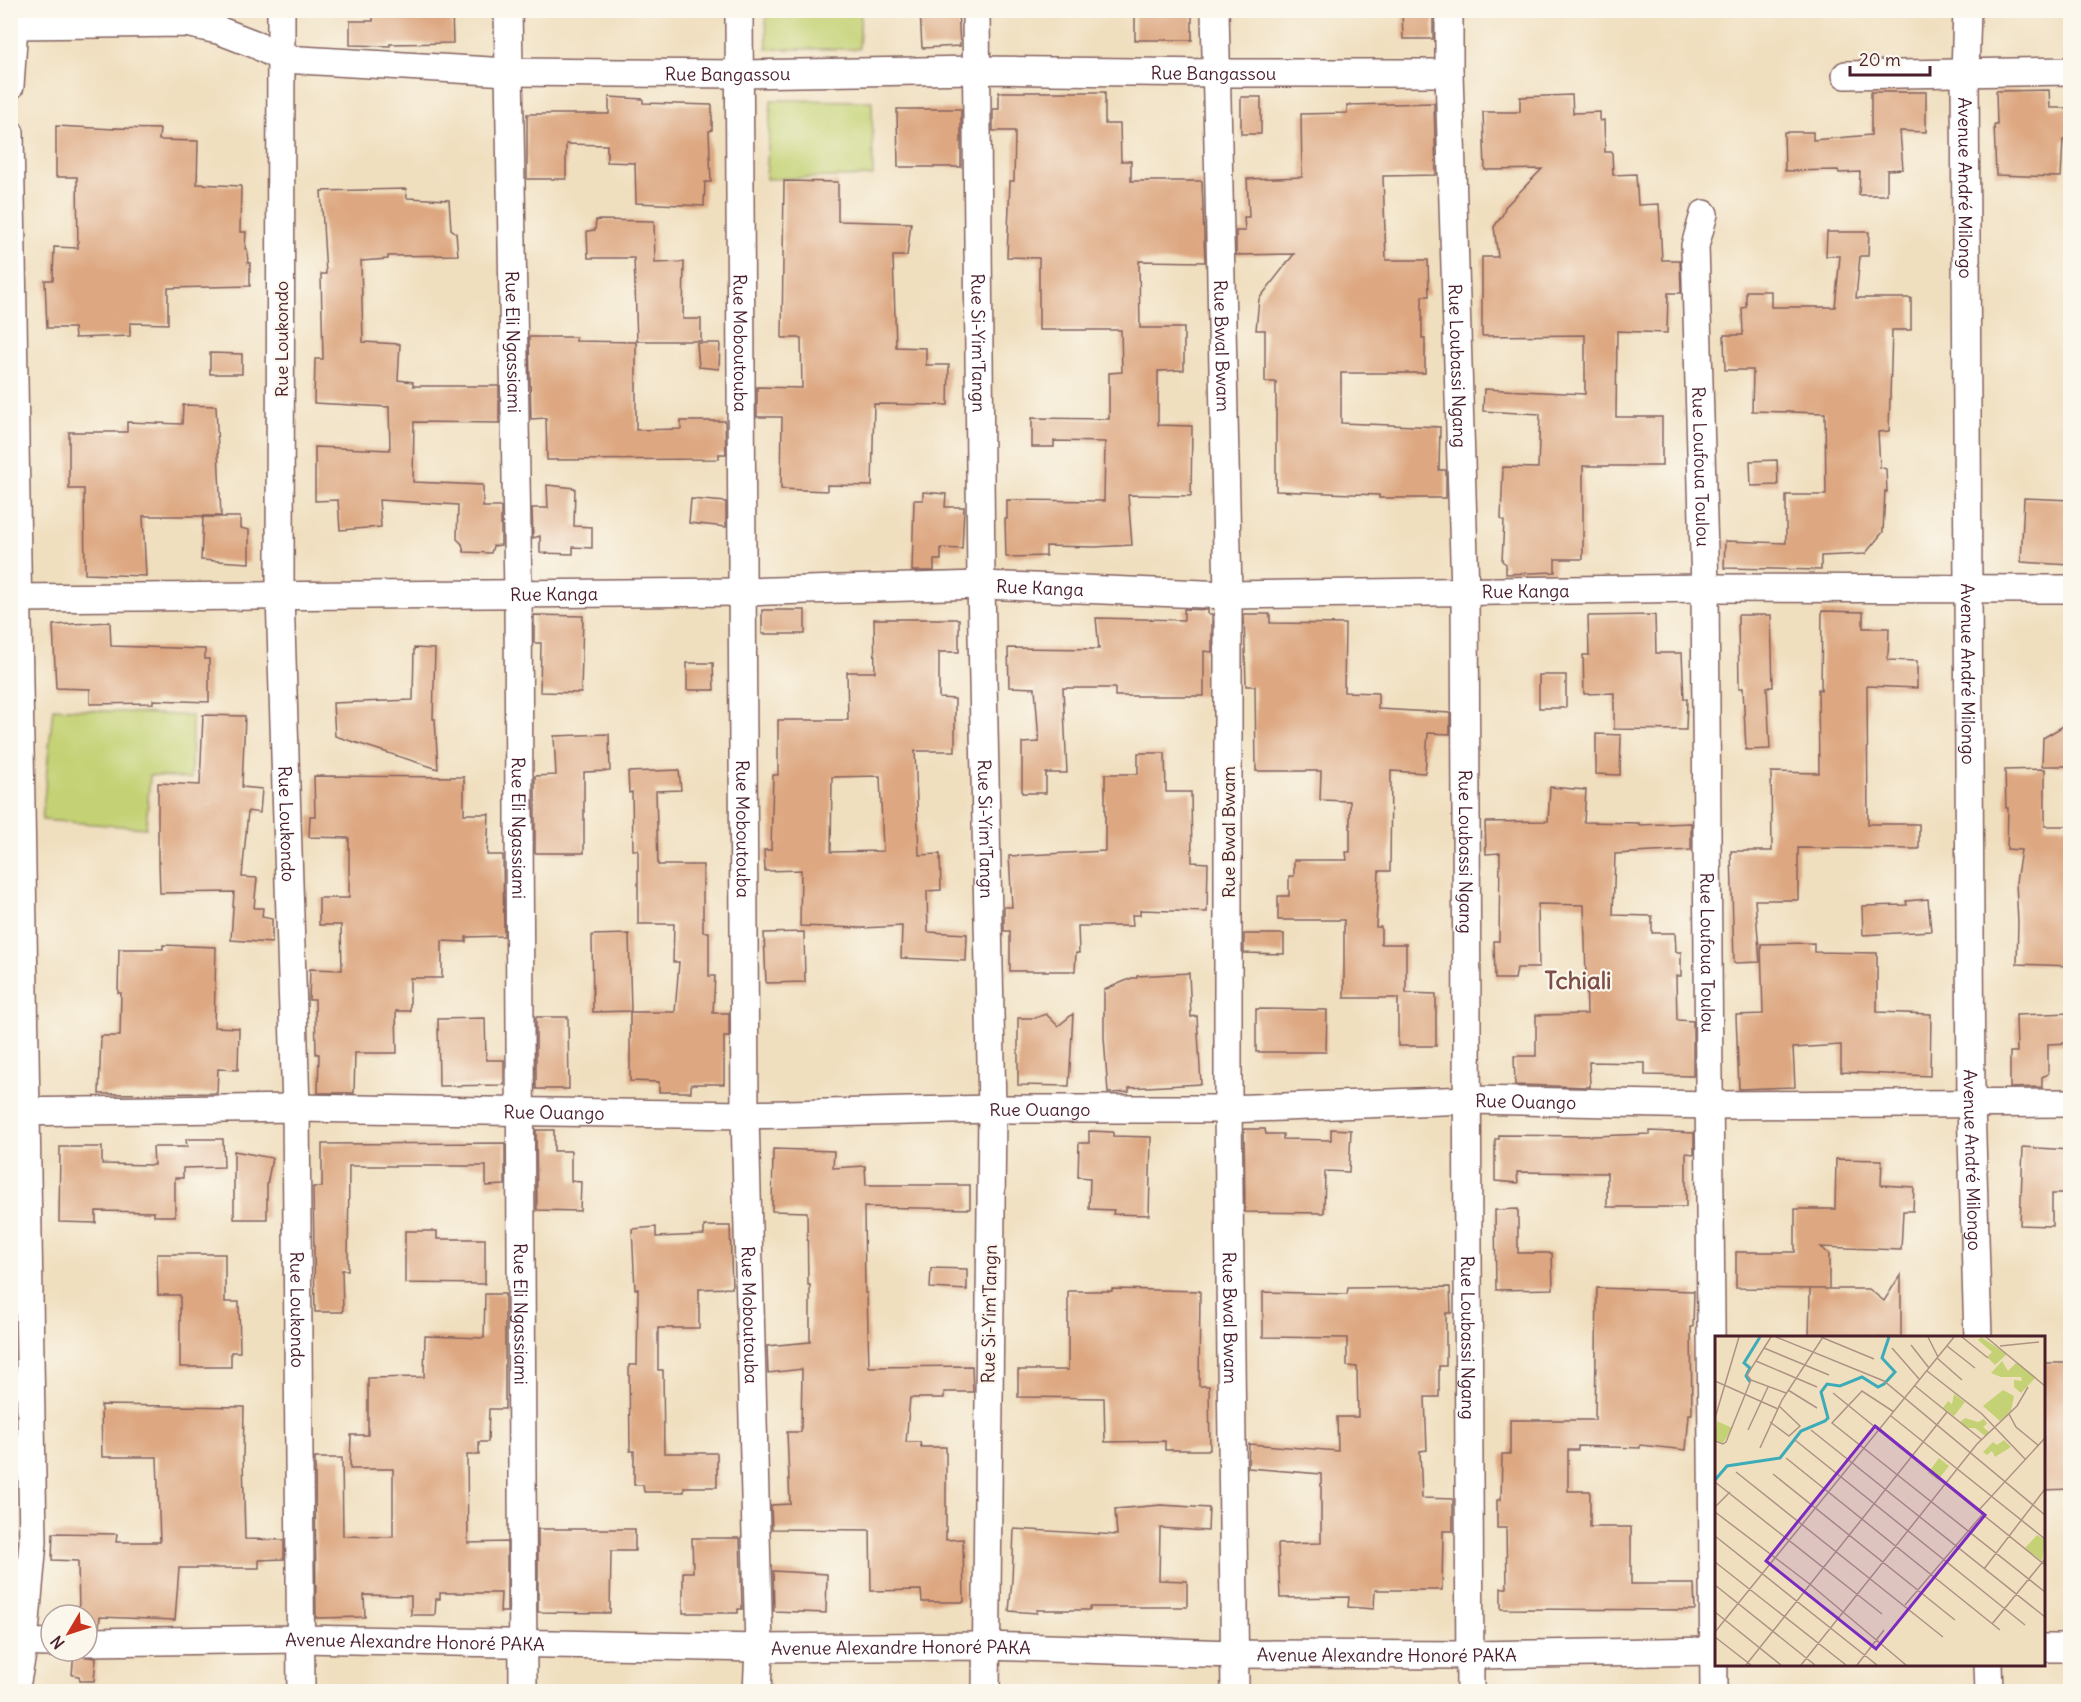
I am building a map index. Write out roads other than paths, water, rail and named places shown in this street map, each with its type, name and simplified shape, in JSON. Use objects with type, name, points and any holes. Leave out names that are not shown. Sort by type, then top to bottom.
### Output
[{"type":"street","name":"Rue Loukondo","points":[[281,10],[283,59],[280,595],[296,1108],[301,1692]]},
{"type":"street","name":"Rue Eli Ngassiami","points":[[508,10],[518,594],[523,1692]]},
{"type":"street","name":"Rue Moboutouba","points":[[739,10],[745,1115],[759,1648],[757,1692]]},
{"type":"street","name":"Rue Si-Yim'Tangn","points":[[976,10],[981,585],[992,1109],[986,1692]]},
{"type":"street","name":"Rue Bwal Bwam","points":[[1215,10],[1228,595],[1228,1109],[1235,1692]]},
{"type":"street","name":"Rue Loubassi Ngang","points":[[1449,10],[1465,591],[1470,1692]]},
{"type":"street","name":"Avenue André Milongo","points":[[1967,10],[1965,73],[1971,1104],[1978,1336]]},
{"type":"street","name":"Rue Bangassou","points":[[15,18],[186,23],[218,30],[283,59],[508,72],[739,74],[976,70],[1449,73]]},
{"type":"street","points":[[10,86],[15,18]]},
{"type":"street","points":[[1845,75],[2070,72]]},
{"type":"street","points":[[10,133],[18,1112],[33,1542],[17,1643],[15,1692]]},
{"type":"street","name":"Rue Loufoua Toulou","points":[[1704,214],[1695,246],[1705,588],[1714,1692]]},
{"type":"street","name":"Rue Kanga","points":[[14,598],[742,592],[981,585],[1228,595],[1705,588],[2070,589]]},
{"type":"street","name":"Rue Ouango","points":[[18,1112],[296,1108],[745,1115],[992,1109],[1228,1109],[1469,1100],[1709,1105],[2070,1103]]},
{"type":"street","name":"Avenue Alexandre Honoré PAKA","points":[[99,1642],[301,1639],[759,1648],[985,1646],[1234,1654],[1470,1655],[1715,1651]]},
{"type":"street","points":[[17,1643],[39,1642]]},
{"type":"street","points":[[2045,1648],[2070,1648]]},
{"type":"street","points":[[1988,1666],[1989,1692]]},
{"type":"district","name":"Tchiali","points":[[1578,980]]}]
